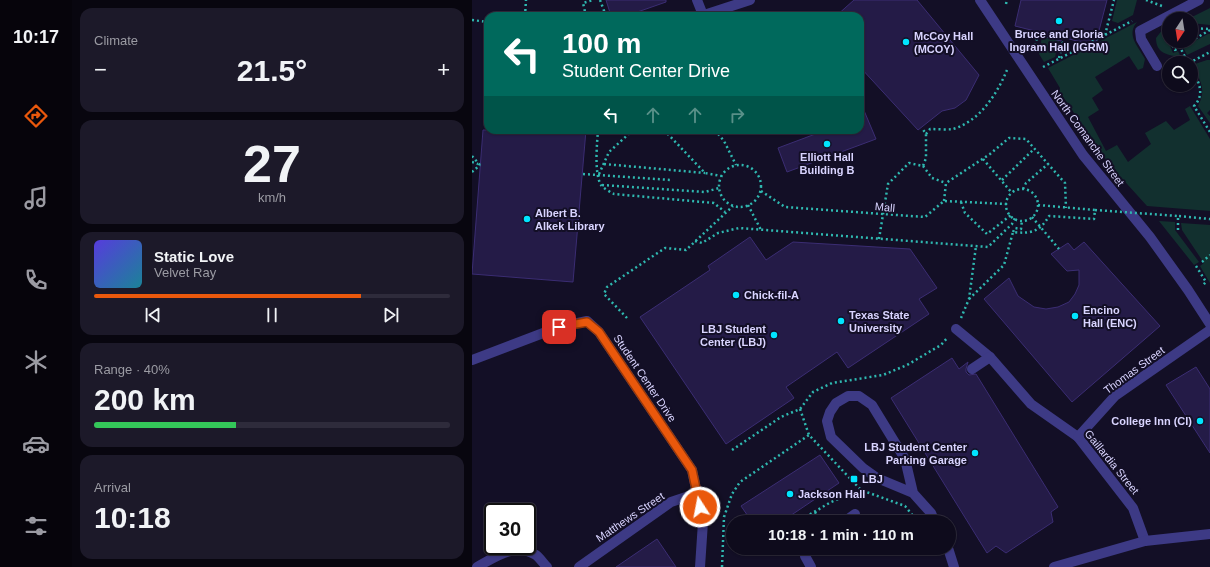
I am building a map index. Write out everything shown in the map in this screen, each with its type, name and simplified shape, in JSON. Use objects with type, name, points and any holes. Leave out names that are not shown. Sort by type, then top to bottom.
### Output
[{"type":"street","points":[[697,0],[701,12]]},
{"type":"street","points":[[714,12],[750,0]]},
{"type":"street","name":"North Comanche Street","points":[[980,0],[1083,155],[1150,237],[1210,324]]},
{"type":"street","points":[[1157,66],[1141,39],[1140,31],[1199,0]]},
{"type":"street","name":"Student Center Drive","points":[[472,360],[559,327],[587,322],[599,332],[692,470],[698,493],[702,522],[700,567]]},
{"type":"street","name":"Gaillardia Street","points":[[956,329],[990,357],[1031,404],[1078,437],[1132,508],[1145,541]]},
{"type":"street","name":"Thomas Street","points":[[1078,437],[1115,396],[1210,330]]},
{"type":"street","points":[[972,369],[990,357]]},
{"type":"street","points":[[913,493],[905,459],[872,405],[859,396],[848,396],[836,403],[830,412],[827,421],[831,437],[863,468],[877,478],[913,493],[932,515]]},
{"type":"street","name":"Matthews Street","points":[[579,567],[671,502],[698,493]]},
{"type":"street","points":[[1054,567],[1145,541],[1210,534]]},
{"type":"street","points":[[477,567],[504,551],[522,550],[536,555],[546,567]]},
{"type":"street","points":[[805,555],[811,567]]},
{"type":"street","points":[[950,555],[954,567]]},
{"type":"path","points":[[525,12],[526,0]]},
{"type":"path","points":[[585,12],[583,3],[593,0]]},
{"type":"path","points":[[600,0],[604,12]]},
{"type":"path","points":[[1006,4],[1007,0]]},
{"type":"path","points":[[1105,35],[1114,0]]},
{"type":"path","points":[[1146,0],[1162,6]]},
{"type":"path","points":[[1156,9],[1168,3]]},
{"type":"path","points":[[1043,67],[1137,19]]},
{"type":"path","points":[[472,20],[484,22]]},
{"type":"path","points":[[1198,29],[1210,30]]},
{"type":"path","points":[[1198,37],[1210,30]]},
{"type":"path","points":[[1033,50],[1038,35]]},
{"type":"path","points":[[1059,59],[1064,38]]},
{"type":"path","points":[[1198,58],[1210,52]]},
{"type":"path","points":[[926,134],[930,129],[952,129],[971,120],[985,108],[999,89],[1007,70]]},
{"type":"path","points":[[1198,82],[1200,97],[1194,106],[1210,132]]},
{"type":"path","points":[[922,128],[926,134],[926,158],[923,166]]},
{"type":"path","points":[[598,134],[596,147],[598,175],[601,185],[614,194],[714,203],[725,212]]},
{"type":"path","points":[[598,175],[609,152],[629,134]]},
{"type":"path","points":[[668,134],[705,173]]},
{"type":"path","points":[[718,134],[724,141],[736,165]]},
{"type":"path","points":[[946,183],[984,159],[1009,138],[1026,139],[1065,183],[1066,208]]},
{"type":"path","points":[[1002,180],[1034,149]]},
{"type":"path","points":[[472,156],[480,166]]},
{"type":"path","points":[[984,159],[1012,193]]},
{"type":"path","points":[[472,162],[480,166]]},
{"type":"path","points":[[879,239],[888,184],[909,163],[923,166],[932,178],[946,183]]},
{"type":"path","points":[[604,164],[705,173],[721,176]]},
{"type":"path","points":[[1023,189],[1026,183],[1048,164]]},
{"type":"path","points":[[736,165],[744,165],[752,169],[758,176],[761,183],[761,191],[754,202],[748,206],[733,206],[723,197],[719,188],[721,176],[727,169],[736,165]]},
{"type":"path","points":[[472,172],[480,166]]},
{"type":"path","points":[[583,174],[671,180]]},
{"type":"path","points":[[946,183],[944,201],[1007,204]]},
{"type":"path","points":[[601,185],[705,192],[719,188]]},
{"type":"path","points":[[1023,189],[1028,190],[1036,196],[1038,205],[1032,217],[1022,220],[1011,215],[1007,204],[1012,193],[1023,189]]},
{"type":"path","name":"Mall","points":[[761,191],[785,207],[925,217],[944,201]]},
{"type":"path","points":[[961,201],[965,213],[987,234],[1011,215]]},
{"type":"path","points":[[1038,205],[1210,219]]},
{"type":"path","points":[[627,318],[604,294],[606,287],[665,248],[686,250],[733,206]]},
{"type":"path","points":[[748,206],[761,230]]},
{"type":"path","points":[[1013,232],[1030,233],[1041,227],[1049,216],[1094,219],[1095,210]]},
{"type":"path","points":[[1178,216],[1178,230]]},
{"type":"path","points":[[1032,217],[1059,249]]},
{"type":"path","points":[[695,241],[702,243],[718,233],[739,228],[988,247],[1012,224],[1015,218]]},
{"type":"path","points":[[969,299],[1004,265],[1014,228],[1021,229],[1022,220]]},
{"type":"path","points":[[732,450],[781,417],[800,408],[813,392],[832,383],[883,375],[907,365],[941,345],[956,329],[969,299],[976,246]]},
{"type":"path","points":[[1202,262],[1210,255]]},
{"type":"path","points":[[1196,266],[1206,282],[1203,284]]},
{"type":"path","points":[[722,567],[724,517],[732,494],[740,482],[809,434]]},
{"type":"path","points":[[810,515],[831,502],[861,490]]},
{"type":"green space","points":[[1117,0],[1137,0],[1133,15],[1118,23],[1112,21]]},
{"type":"green space","points":[[1210,8],[1210,25],[1198,24],[1198,14]]},
{"type":"green space","points":[[1137,22],[1134,27],[1133,36],[1136,45],[1145,59],[1143,68],[1138,70],[1129,56],[1095,77],[1103,90],[1092,98],[1099,110],[1088,117],[1106,151],[1117,145],[1128,162],[1151,144],[1145,133],[1166,121],[1174,130],[1190,120],[1185,109],[1190,106],[1210,139],[1210,211],[1147,206],[1109,164],[1059,91],[1060,88],[1048,68]]},
{"type":"green space","points":[[1162,30],[1162,48],[1171,48],[1173,53],[1178,51],[1180,56],[1167,54],[1160,51],[1156,38]]},
{"type":"green space","points":[[1210,34],[1210,44],[1187,55],[1184,48],[1198,48],[1198,39]]},
{"type":"green space","points":[[1042,36],[1059,40],[1055,57],[1044,62],[1039,54]]},
{"type":"green space","points":[[1210,60],[1210,110],[1207,113],[1210,116],[1210,123],[1198,106],[1201,100],[1202,90],[1198,76],[1198,63]]},
{"type":"green space","points":[[1159,221],[1175,222],[1175,230],[1199,262],[1194,265]]},
{"type":"green space","points":[[1181,223],[1210,225],[1210,283],[1200,266],[1204,263],[1182,230]]},
{"type":"building","points":[[606,0],[666,0],[666,2],[637,12],[610,12]]},
{"type":"building","name":"McCoy Hall (MCOY)","points":[[854,0],[917,0],[979,75],[966,100],[955,108],[942,111],[918,130],[864,71],[864,12],[840,12]]},
{"type":"building","name":"Bruce and Gloria Ingram Hall (IGRM)","points":[[1021,0],[1107,0],[1095,46],[1062,37],[1061,41],[1034,34],[1035,31],[1015,26]]},
{"type":"building","name":"Elliott Hall Building B","points":[[864,110],[876,139],[787,172],[778,148],[815,134],[864,134]]},
{"type":"building","name":"Albert B. Alkek Library","points":[[483,130],[484,134],[586,134],[573,282],[472,274]]},
{"type":"building","name":"LBJ Student Center (LBJ)","points":[[750,237],[766,260],[793,242],[910,249],[937,288],[919,299],[929,314],[848,368],[837,352],[786,387],[794,398],[726,444],[640,317],[710,270],[708,266]]},
{"type":"building","name":"Encino Hall (ENC)","points":[[1084,242],[1160,326],[1072,402],[984,299],[1009,278],[1018,296],[1034,307],[1046,309],[1058,307],[1069,302],[1079,285],[1079,270],[1067,271],[1051,254],[1068,243],[1074,250]]},
{"type":"building","name":"LBJ Student Center Parking Garage","points":[[952,358],[959,369],[968,362],[966,372],[969,375],[976,374],[1058,507],[1051,512],[1053,522],[1006,553],[996,546],[987,553],[891,398]]},
{"type":"building","name":"College Inn (CI)","points":[[1196,367],[1210,389],[1210,453],[1166,385]]},
{"type":"building","name":"Jackson Hall","points":[[820,455],[839,483],[791,515],[747,515],[741,506]]},
{"type":"building","points":[[657,539],[676,567],[616,567]]},
{"type":"place","name":"Bruce and Gloria Ingram Hall (IGRM)","points":[[1059,21]]},
{"type":"place","name":"McCoy Hall (MCOY)","points":[[906,42]]},
{"type":"place","name":"Elliott Hall Building B","points":[[827,144]]},
{"type":"place","name":"Albert B. Alkek Library","points":[[527,219]]},
{"type":"place","name":"Chick-fil-A","points":[[736,295]]},
{"type":"place","name":"Encino Hall (ENC)","points":[[1075,316]]},
{"type":"place","name":"Texas State University","points":[[841,321]]},
{"type":"place","name":"LBJ Student Center (LBJ)","points":[[774,335]]},
{"type":"place","name":"College Inn (CI)","points":[[1200,421]]},
{"type":"place","name":"LBJ Student Center Parking Garage","points":[[975,453]]},
{"type":"place","name":"LBJ","points":[[854,479]]},
{"type":"place","name":"Jackson Hall","points":[[790,494]]},
{"type":"route","points":[[559,327],[578,322],[587,322],[594,326],[599,332],[692,470],[700,507]]}]
